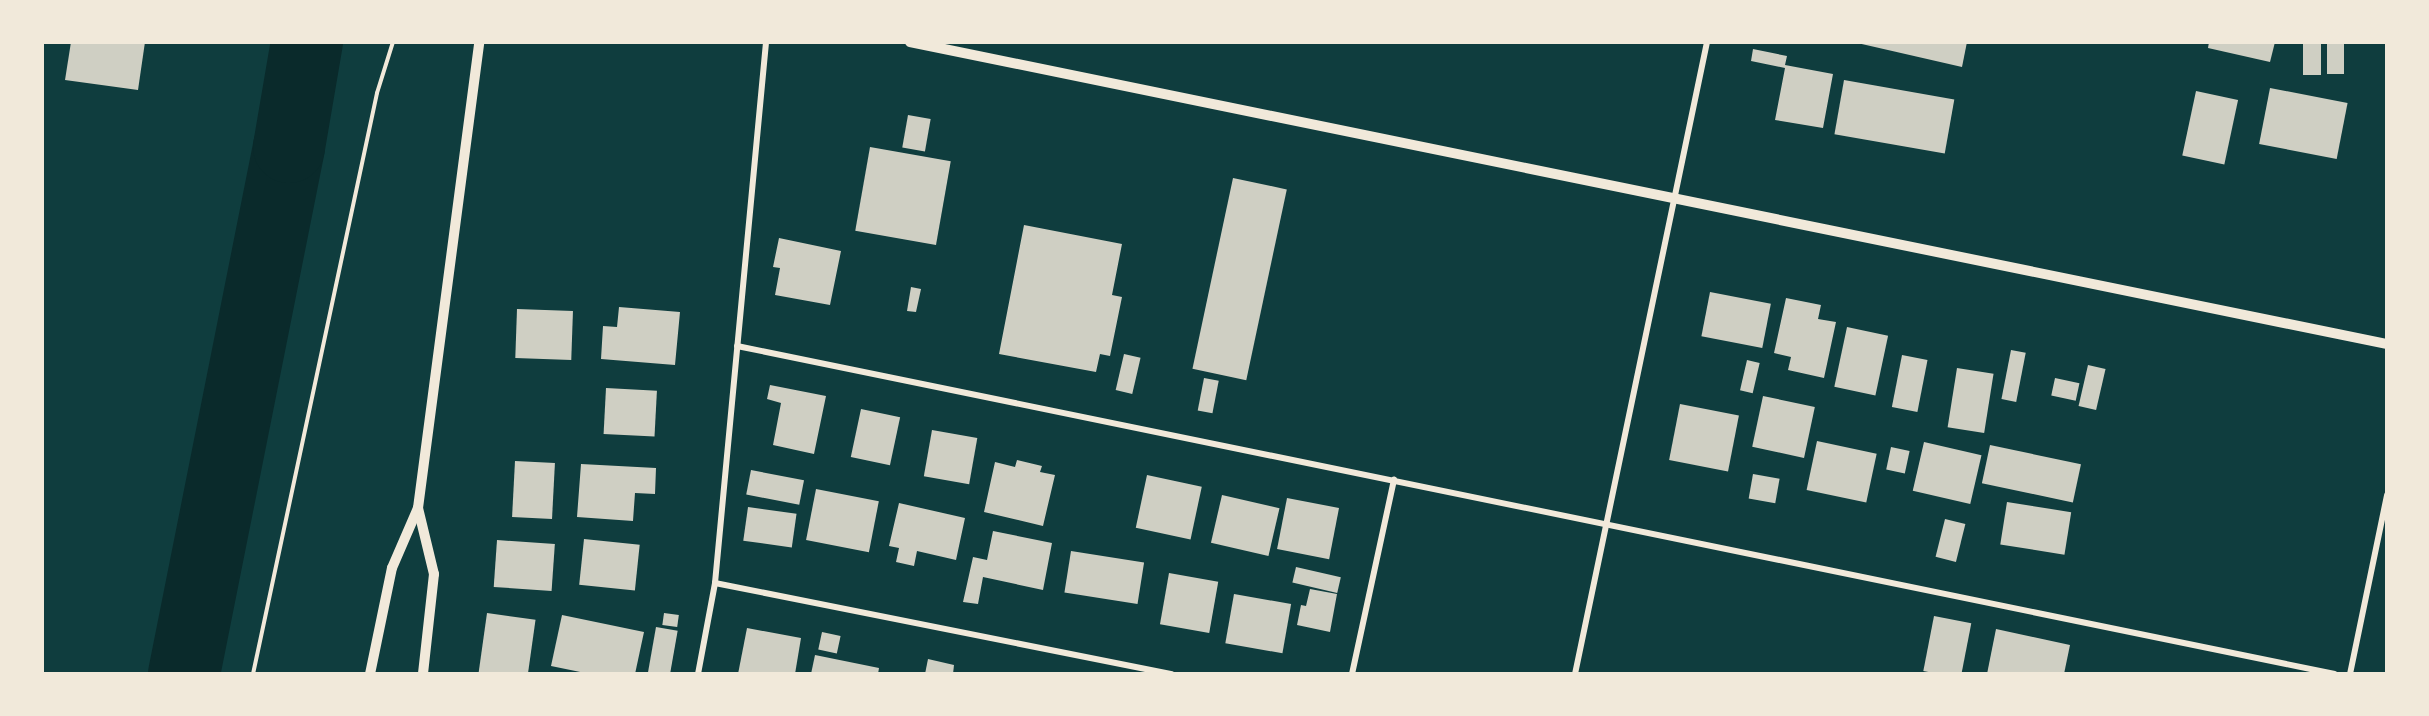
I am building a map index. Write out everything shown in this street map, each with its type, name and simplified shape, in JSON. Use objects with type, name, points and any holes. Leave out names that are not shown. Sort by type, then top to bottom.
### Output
[{"type":"street","points":[[370,674],[392,568],[418,508],[479,42]]},
{"type":"street","points":[[698,674],[715,583],[766,42]]},
{"type":"street","points":[[910,42],[2387,345]]},
{"type":"street","points":[[1575,674],[1707,42]]},
{"type":"street","points":[[737,346],[1394,479],[2335,674]]},
{"type":"street","points":[[1352,674],[1394,479]]},
{"type":"street","points":[[2350,674],[2387,495]]},
{"type":"street","points":[[418,508],[434,574],[423,674]]},
{"type":"street","points":[[715,583],[1172,674]]},
{"type":"path","points":[[253,674],[376,93],[393,42]]},
{"type":"building","points":[[71,42],[145,42],[138,90],[65,80]]},
{"type":"building","points":[[1853,42],[1967,42],[1962,67]]},
{"type":"building","points":[[2209,42],[2275,42],[2270,62],[2208,48]]},
{"type":"building","points":[[2303,42],[2321,42],[2321,75],[2303,75]]},
{"type":"building","points":[[2327,42],[2344,42],[2344,74],[2327,74]]},
{"type":"building","points":[[1753,49],[1787,56],[1785,65],[1833,74],[1823,128],[1775,120],[1785,68],[1751,61]]},
{"type":"building","points":[[1844,80],[1954,99],[1945,154],[1834,134]]},
{"type":"building","points":[[2270,88],[2348,103],[2337,159],[2259,144]]},
{"type":"building","points":[[2196,91],[2238,100],[2224,164],[2182,156]]},
{"type":"building","points":[[908,115],[931,119],[925,151],[902,147]]},
{"type":"building","points":[[870,147],[951,161],[936,245],[855,231]]},
{"type":"building","points":[[1233,178],[1287,189],[1246,380],[1192,369]]},
{"type":"building","points":[[1024,225],[1122,244],[1112,295],[1122,297],[1110,356],[1100,354],[1096,372],[999,354]]},
{"type":"building","points":[[779,238],[841,251],[830,305],[775,295],[780,268],[773,267]]},
{"type":"building","points":[[911,287],[921,289],[916,312],[907,311]]},
{"type":"building","points":[[1710,292],[1771,304],[1762,348],[1701,336]]},
{"type":"building","points":[[1786,298],[1821,305],[1818,319],[1836,322],[1824,378],[1788,370],[1791,357],[1774,353]]},
{"type":"building","points":[[619,307],[680,312],[675,365],[601,359],[603,326],[617,327]]},
{"type":"building","points":[[517,309],[573,311],[571,360],[515,358]]},
{"type":"building","points":[[1847,327],[1888,336],[1875,395],[1834,387]]},
{"type":"building","points":[[2011,350],[2026,353],[2016,402],[2001,399]]},
{"type":"building","points":[[1124,354],[1141,358],[1132,394],[1116,390]]},
{"type":"building","points":[[1902,355],[1928,360],[1917,412],[1892,407]]},
{"type":"building","points":[[1747,360],[1760,363],[1753,393],[1740,390]]},
{"type":"building","points":[[2088,365],[2106,369],[2096,410],[2079,406]]},
{"type":"building","points":[[1957,368],[1994,374],[1984,433],[1948,427]]},
{"type":"building","points":[[1204,378],[1219,381],[1212,413],[1198,410]]},
{"type":"building","points":[[2055,378],[2079,383],[2076,401],[2051,396]]},
{"type":"building","points":[[770,385],[826,396],[814,454],[773,445],[781,403],[767,399]]},
{"type":"building","points":[[606,388],[657,391],[655,437],[604,434]]},
{"type":"building","points":[[1763,396],[1815,407],[1804,458],[1752,447]]},
{"type":"building","points":[[1680,404],[1739,415],[1728,471],[1669,460]]},
{"type":"building","points":[[861,409],[900,417],[890,465],[851,457]]},
{"type":"building","points":[[932,430],[977,438],[969,484],[924,476]]},
{"type":"building","points":[[1817,441],[1877,454],[1866,503],[1807,490]]},
{"type":"building","points":[[1924,442],[1981,455],[1970,504],[1913,491]]},
{"type":"building","points":[[1990,445],[2081,464],[2073,502],[1982,483]]},
{"type":"building","points":[[1891,447],[1910,451],[1905,473],[1886,469]]},
{"type":"building","points":[[1017,460],[1042,466],[1040,472],[1055,475],[1043,526],[984,512],[995,462],[1015,467]]},
{"type":"building","points":[[515,461],[555,463],[552,519],[512,517]]},
{"type":"building","points":[[581,464],[656,468],[655,494],[635,493],[633,521],[577,517]]},
{"type":"building","points":[[751,470],[804,480],[799,505],[746,495]]},
{"type":"building","points":[[1753,474],[1780,479],[1775,503],[1749,499]]},
{"type":"building","points":[[1147,475],[1202,487],[1191,539],[1136,528]]},
{"type":"building","points":[[816,489],[879,501],[869,552],[806,540]]},
{"type":"building","points":[[1222,495],[1279,508],[1268,556],[1211,543]]},
{"type":"building","points":[[1287,498],[1339,508],[1329,559],[1277,549]]},
{"type":"building","points":[[2007,502],[2071,512],[2064,555],[2000,544]]},
{"type":"building","points":[[899,503],[965,518],[956,560],[917,551],[914,566],[896,562],[899,548],[889,546]]},
{"type":"building","points":[[748,507],[797,514],[792,547],[743,541]]},
{"type":"building","points":[[1945,519],[1965,524],[1956,562],[1936,557]]},
{"type":"building","points":[[993,531],[1052,543],[1043,590],[983,577],[978,604],[963,602],[973,557],[987,560]]},
{"type":"building","points":[[584,539],[640,545],[635,591],[579,585]]},
{"type":"building","points":[[497,540],[555,544],[552,591],[494,587]]},
{"type":"building","points":[[1071,551],[1144,563],[1138,604],[1064,592]]},
{"type":"building","points":[[1296,567],[1341,577],[1337,593],[1292,583]]},
{"type":"building","points":[[1169,573],[1218,582],[1209,633],[1160,624]]},
{"type":"building","points":[[1310,589],[1337,594],[1330,632],[1297,625],[1301,605],[1306,606]]},
{"type":"building","points":[[1234,594],[1291,604],[1282,653],[1225,643]]},
{"type":"building","points":[[487,613],[536,620],[528,674],[479,673]]},
{"type":"building","points":[[664,613],[679,615],[677,627],[662,625]]},
{"type":"building","points":[[562,615],[644,632],[635,674],[590,674],[551,666]]},
{"type":"building","points":[[1934,616],[1971,623],[1961,674],[1923,671]]},
{"type":"building","points":[[656,627],[678,631],[670,674],[648,674]]},
{"type":"building","points":[[747,628],[801,638],[795,674],[738,674]]},
{"type":"building","points":[[1996,629],[2070,645],[2064,674],[1987,674]]},
{"type":"building","points":[[822,632],[841,636],[837,654],[818,650]]},
{"type":"building","points":[[815,655],[879,668],[878,674],[811,674]]},
{"type":"building","points":[[928,659],[954,665],[953,674],[925,674]]},
{"type":"waterway","points":[[184,674],[289,147],[307,42]]}]
